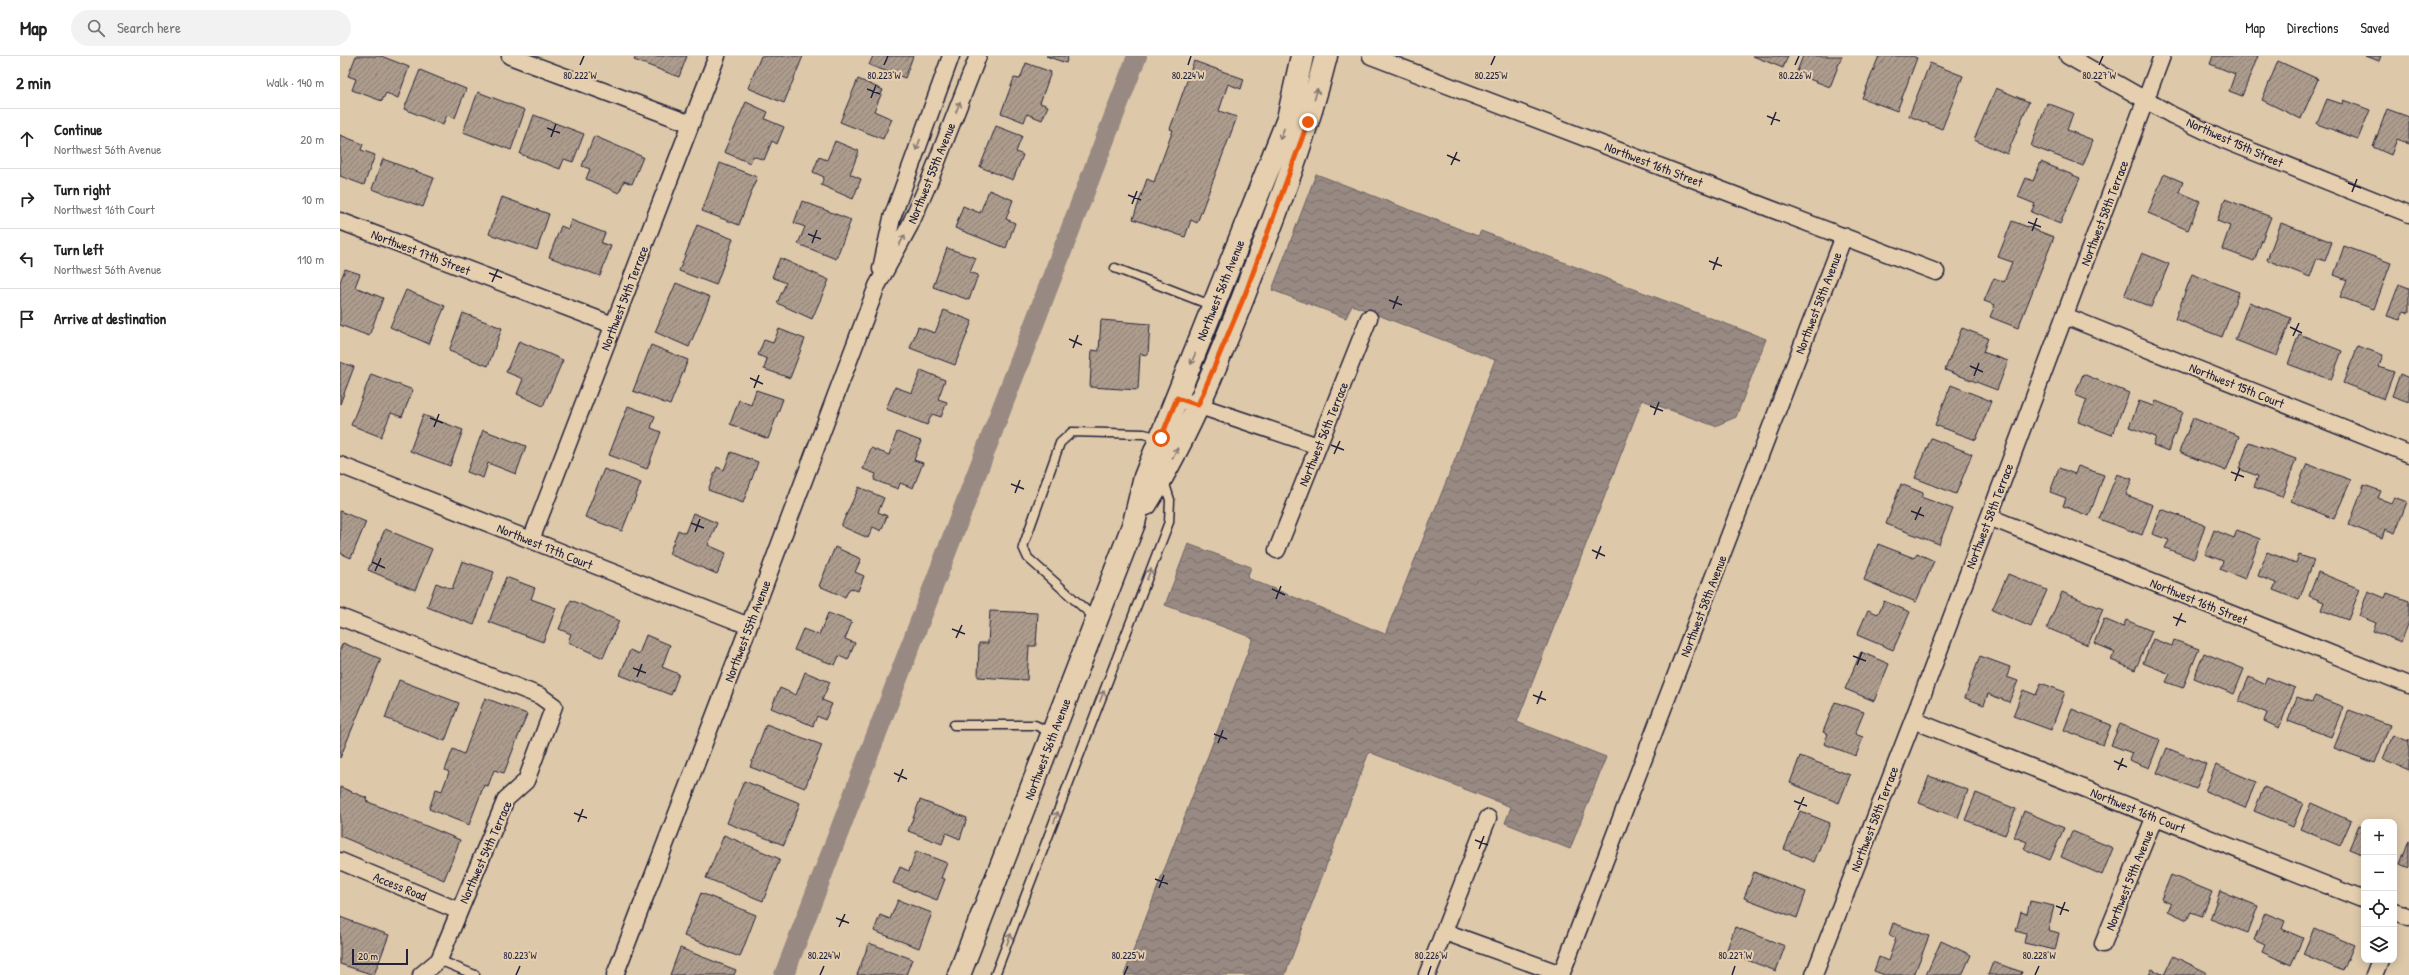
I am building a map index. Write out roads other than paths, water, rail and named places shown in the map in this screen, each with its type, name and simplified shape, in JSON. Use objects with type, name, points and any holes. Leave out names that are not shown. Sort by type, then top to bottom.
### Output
[{"type":"street","points":[[510,56],[691,124]]},
{"type":"street","name":"Northwest 54th Terrace","points":[[531,540],[717,56]]},
{"type":"street","name":"Northwest 55th Avenue","points":[[877,286],[892,218],[952,56]]},
{"type":"street","name":"Northwest 55th Avenue","points":[[615,975],[749,626],[877,286],[910,225],[929,182],[978,56]]},
{"type":"street","name":"Northwest 56th Avenue","points":[[959,975],[1134,523],[1145,477],[1288,119],[1302,56]]},
{"type":"street","name":"Northwest 56th Avenue","points":[[1134,523],[1163,476],[1221,354],[1296,159],[1326,56]]},
{"type":"street","name":"Northwest 16th Street","points":[[1371,56],[1936,272]]},
{"type":"street","name":"Northwest 15th Street","points":[[2068,56],[2146,100],[2224,140],[2409,214]]},
{"type":"street","name":"Northwest 58th Terrace","points":[[1814,975],[1989,518],[2162,56]]},
{"type":"street","name":"Northwest 17th Street","points":[[340,221],[613,325]]},
{"type":"street","name":"Northwest 58th Avenue","points":[[1561,975],[1844,236]]},
{"type":"street","name":"Northwest 15th Court","points":[[2065,316],[2409,454]]},
{"type":"street","name":"Northwest 56th Terrace","points":[[1276,550],[1369,318]]},
{"type":"street","points":[[1177,398],[1318,446]]},
{"type":"street","name":"Northwest 17th Court","points":[[340,464],[749,626]]},
{"type":"street","name":"Northwest 16th Street","points":[[1989,518],[2409,685]]},
{"type":"street","name":"Northwest 54th Terrace","points":[[340,617],[540,696],[554,706],[526,781],[506,799],[439,960],[422,975]]},
{"type":"street","name":"Northwest 16th Court","points":[[1912,720],[2361,899]]},
{"type":"street","name":"Northwest 59th Avenue","points":[[2103,944],[2155,816]]},
{"type":"street","points":[[1427,975],[1445,932],[1488,818]]},
{"type":"street","name":"Access Road","points":[[340,861],[459,911]]},
{"type":"street","points":[[1445,932],[1561,975]]},
{"type":"street","points":[[2374,975],[2379,963]]},
{"type":"lane","points":[[1115,268],[1214,306]]},
{"type":"lane","points":[[1097,620],[1028,558],[1023,547],[1060,443],[1072,432],[1144,434],[1161,438]]},
{"type":"lane","points":[[995,975],[1169,522],[1170,500],[1163,476]]},
{"type":"lane","points":[[954,725],[1035,726],[1053,733]]},
{"type":"lane","points":[[439,960],[475,975]]},
{"type":"water","points":[[1316,174],[1478,236],[1481,231],[1766,339],[1736,417],[1715,426],[1642,400],[1517,722],[1606,757],[1570,849],[1505,823],[1511,807],[1369,752],[1285,975],[1124,975],[1253,638],[1165,605],[1188,544],[1251,567],[1247,578],[1385,634],[1495,360],[1352,305],[1346,318],[1272,290]]},
{"type":"waterway","points":[[784,975],[1137,56]]}]
